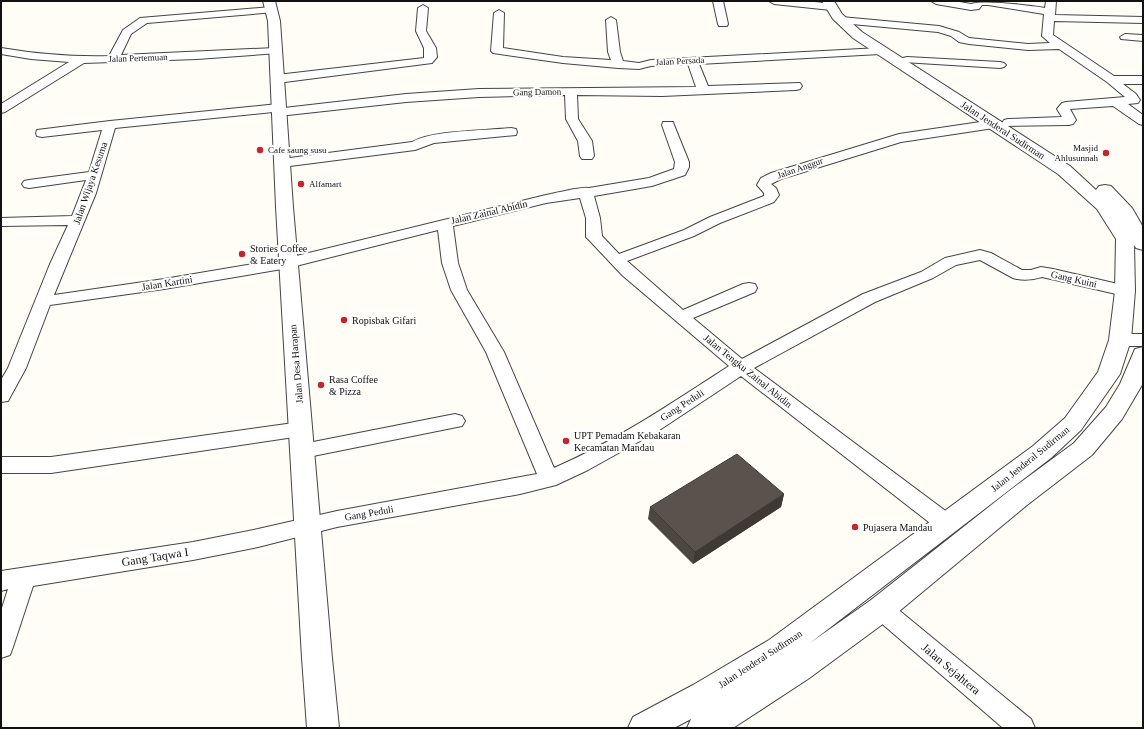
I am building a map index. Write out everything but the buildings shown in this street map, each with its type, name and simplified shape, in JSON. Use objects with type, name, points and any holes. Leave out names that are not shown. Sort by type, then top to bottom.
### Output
[{"type":"street","points":[[718,1],[723,24]]},
{"type":"street","points":[[774,1],[839,10],[939,29],[955,34],[964,40],[983,43],[1028,47],[1062,46]]},
{"type":"street","points":[[936,1],[971,7],[975,7],[979,2],[988,2],[1143,20]]},
{"type":"street","points":[[113,59],[127,32],[144,20],[270,5]]},
{"type":"street","name":"Jalan Desa Harapan","points":[[270,5],[274,21],[278,110],[288,263],[303,451],[313,624],[323,728]]},
{"type":"street","points":[[277,79],[376,68],[430,60],[430,48],[421,31],[423,8]]},
{"type":"street","name":"Jalan Jenderal Sudirman","points":[[839,10],[880,51],[1078,169],[1104,190],[1126,212],[1142,242]]},
{"type":"street","name":"Jalan Jenderal Sudirman","points":[[703,728],[713,723],[788,659],[898,559],[1042,452],[1073,424],[1109,374],[1120,340],[1125,291],[1124,238],[1104,206],[1064,170],[1001,124],[875,39],[839,10]]},
{"type":"street","points":[[1050,10],[1047,36],[1138,100]]},
{"type":"street","name":"Jalan Persada","points":[[499,13],[497,51],[504,54],[639,66],[651,63],[880,51]]},
{"type":"street","points":[[610,20],[614,52],[618,65]]},
{"type":"street","points":[[1126,37],[1143,38]]},
{"type":"street","name":"Jalan Pertemuan","points":[[1,52],[81,60],[197,56],[275,51]]},
{"type":"street","points":[[1,109],[81,60]]},
{"type":"street","points":[[907,60],[1000,65]]},
{"type":"street","points":[[692,61],[703,90]]},
{"type":"street","points":[[1111,80],[1143,80]]},
{"type":"street","name":"Gang Damon","points":[[278,110],[479,92],[662,92],[796,86]]},
{"type":"street","points":[[571,91],[572,119],[585,141],[587,156]]},
{"type":"street","points":[[1001,124],[1068,121],[1070,120],[1070,117],[1063,110],[1066,106],[1138,100]]},
{"type":"street","points":[[1115,101],[1143,121]]},
{"type":"street","points":[[42,132],[278,110]]},
{"type":"street","name":"Jalan Anggur","points":[[616,260],[689,233],[715,220],[770,199],[772,195],[771,192],[764,185],[766,181],[776,176],[899,138],[1001,124]]},
{"type":"street","name":"Jalan Wijaya Kesuma","points":[[1,396],[17,368],[58,264],[78,220],[110,125]]},
{"type":"street","name":"Jalan Zainal Abidin","points":[[288,263],[546,199],[585,191],[652,182],[680,172],[682,162],[668,125]]},
{"type":"street","points":[[282,163],[415,146],[424,141],[434,139],[511,132]]},
{"type":"street","points":[[29,184],[94,175]]},
{"type":"street","name":"Jalan Tengku Zainal Abidin","points":[[585,191],[592,218],[594,237],[616,260],[741,367],[947,524]]},
{"type":"street","points":[[1,222],[78,220]]},
{"type":"street","points":[[446,223],[450,263],[459,290],[495,352],[549,479]]},
{"type":"street","name":"Gang Kuini","points":[[980,255],[1019,275],[1032,276],[1041,272],[1125,291]]},
{"type":"street","name":"Gang Peduli","points":[[308,526],[337,519],[520,486],[549,479],[581,465],[651,426],[741,367],[869,298],[927,275],[951,261],[980,255]]},
{"type":"street","name":"Jalan Kartini","points":[[44,301],[164,284],[288,263]]},
{"type":"street","points":[[681,316],[749,288]]},
{"type":"street","points":[[1120,340],[1143,340]]},
{"type":"street","name":"Jalan Jenderal Sudirman","points":[[644,728],[704,695],[788,659],[881,609],[1018,498],[1083,449],[1114,413],[1131,385],[1143,354]]},
{"type":"street","points":[[303,451],[455,421]]},
{"type":"street","points":[[1,465],[51,465],[301,429]]},
{"type":"street","name":"Gang Taqwa I","points":[[1,581],[193,550],[258,538],[308,526]]},
{"type":"street","points":[[1,646],[24,577]]},
{"type":"street","name":"Jalan Sejahtera","points":[[881,609],[1022,728]]},
{"type":"place","name":"Cafe saung susu","points":[[260,150]]},
{"type":"place","name":"Masjid Ahlusunnah","points":[[1106,153]]},
{"type":"place","name":"Alfamart","points":[[301,184]]},
{"type":"place","name":"Stories Coffee & Eatery","points":[[242,254]]},
{"type":"place","name":"Ropisbak Gifari","points":[[344,320]]},
{"type":"place","name":"Rasa Coffee & Pizza","points":[[321,385]]},
{"type":"place","name":"UPT Pemadam Kebakaran Kecamatan Mandau","points":[[566,441]]},
{"type":"place","name":"Pujasera Mandau","points":[[855,527]]}]
